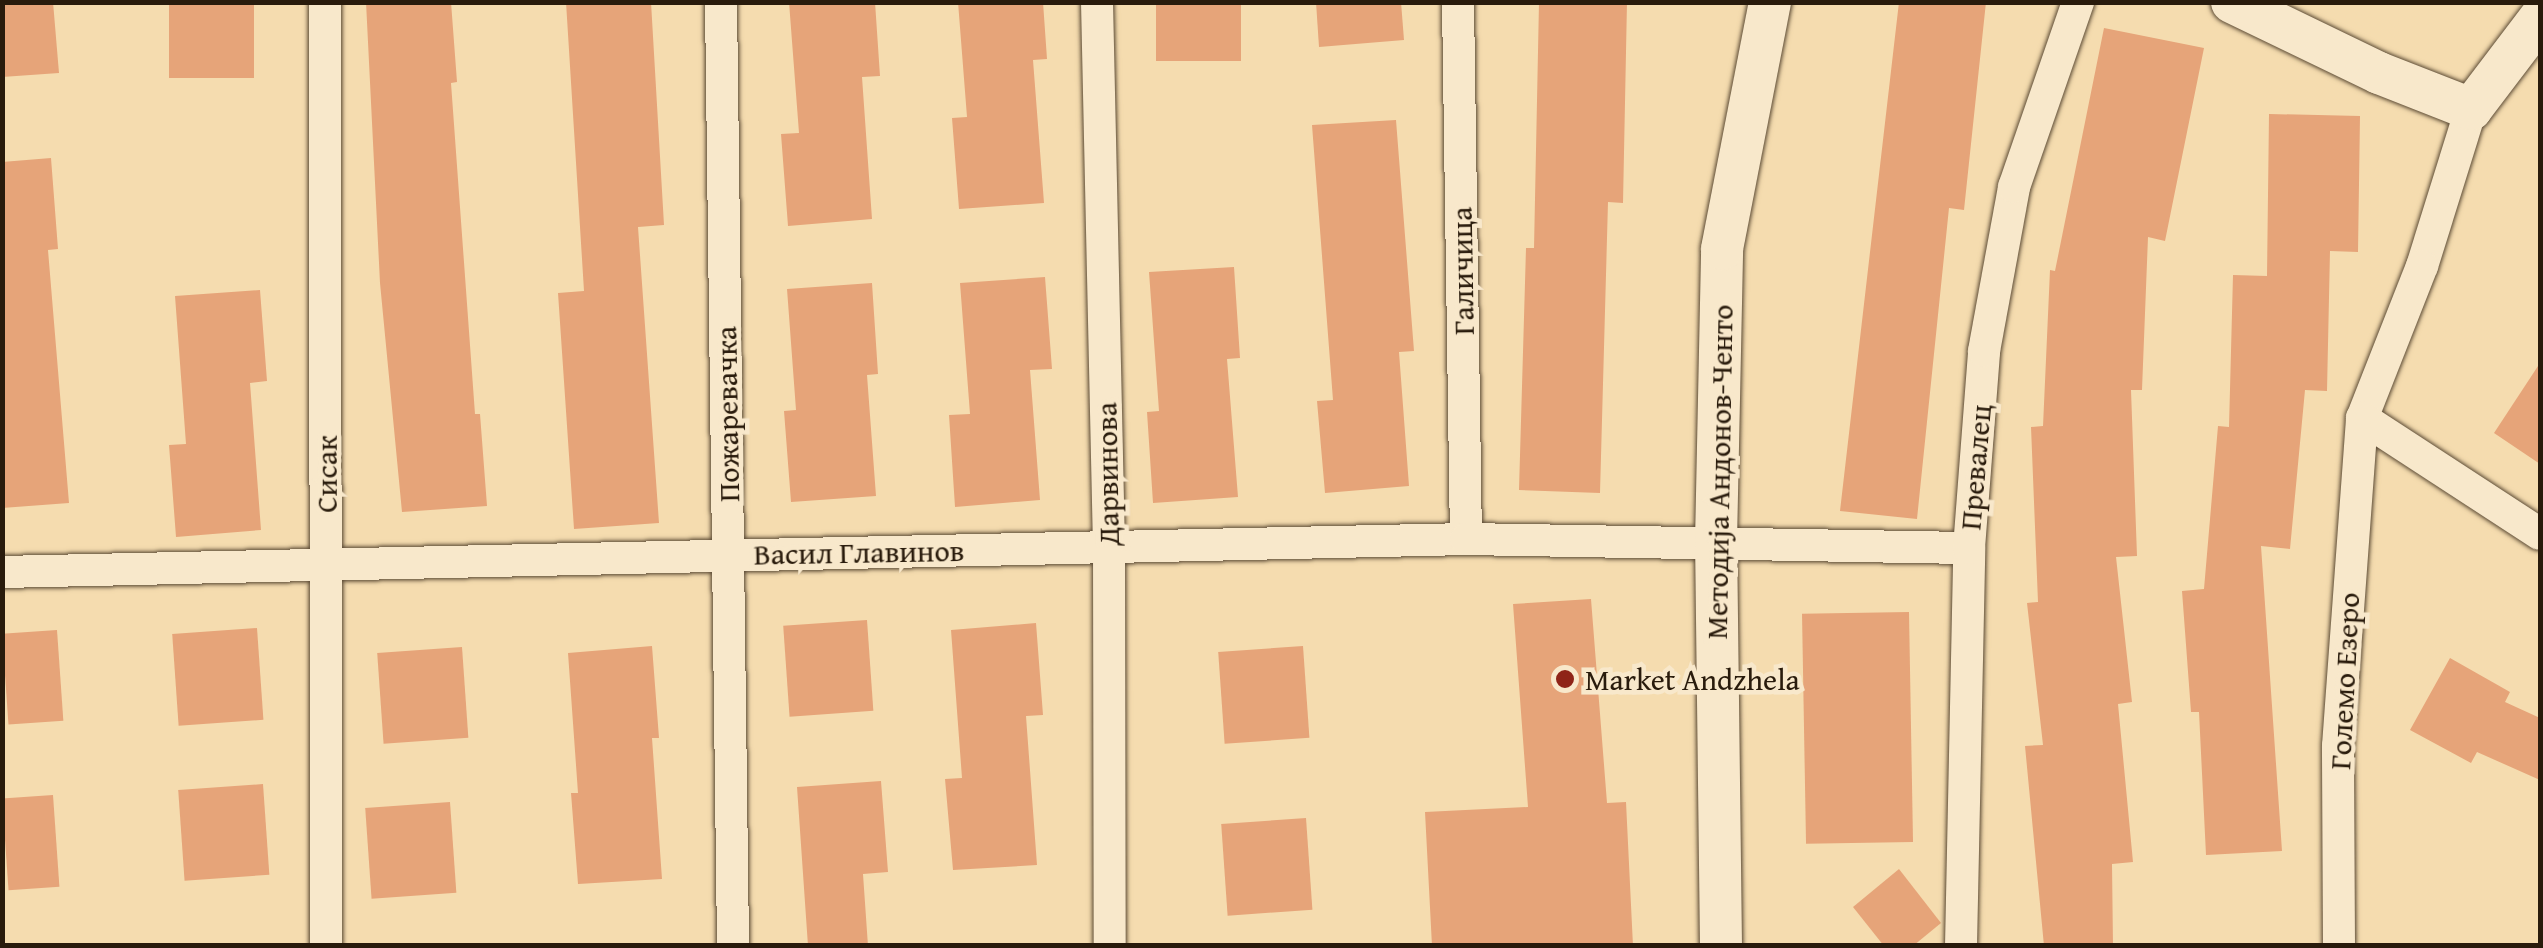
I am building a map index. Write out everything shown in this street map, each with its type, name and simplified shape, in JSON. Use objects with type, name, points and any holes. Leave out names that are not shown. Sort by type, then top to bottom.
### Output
[{"type":"street","name":"Сисак","points":[[324,2],[326,946]]},
{"type":"street","name":"Пожаревачка","points":[[721,2],[733,946]]},
{"type":"street","name":"Дарвинова","points":[[1097,2],[1109,547],[1110,946]]},
{"type":"street","name":"Галичица","points":[[1458,2],[1466,538]]},
{"type":"street","name":"Методија Андонов-Ченто","points":[[1721,946],[1716,542],[1722,248],[1770,2]]},
{"type":"street","name":"Превалец","points":[[1962,946],[1969,548],[1984,351],[2014,187],[2078,2]]},
{"type":"street","points":[[2232,2],[2379,73],[2472,110],[2540,18]]},
{"type":"street","name":"Големо Езеро","points":[[2338,946],[2338,746],[2362,418],[2422,266],[2472,110]]},
{"type":"street","points":[[2362,418],[2540,534]]},
{"type":"street","name":"Васил Главинов","points":[[2,572],[1466,538],[1969,548]]},
{"type":"building","points":[[2,2],[53,2],[59,73],[2,77]]},
{"type":"building","points":[[169,2],[254,2],[254,78],[169,78]]},
{"type":"building","points":[[366,2],[451,2],[457,82],[451,83],[475,414],[480,414],[487,506],[402,512],[380,283]]},
{"type":"building","points":[[566,2],[651,2],[664,225],[638,227],[659,523],[574,529],[558,293],[584,291]]},
{"type":"building","points":[[789,2],[875,2],[880,76],[862,77],[872,219],[788,226],[781,134],[799,133]]},
{"type":"building","points":[[958,2],[1043,2],[1047,59],[1033,60],[1044,203],[959,209],[952,118],[967,117]]},
{"type":"building","points":[[1156,2],[1241,2],[1241,61],[1156,61]]},
{"type":"building","points":[[1316,2],[1401,2],[1404,40],[1319,47]]},
{"type":"building","points":[[1539,2],[1627,2],[1623,203],[1608,202],[1600,493],[1519,490],[1526,248],[1534,248]]},
{"type":"building","points":[[1899,2],[1986,2],[1964,210],[1949,208],[1917,519],[1840,511]]},
{"type":"building","points":[[2104,28],[2204,48],[2165,241],[2148,237],[2142,390],[2131,390],[2137,556],[2116,557],[2132,702],[2118,704],[2133,862],[2112,864],[2113,946],[2044,946],[2025,746],[2043,745],[2027,603],[2038,602],[2031,427],[2043,426],[2050,270],[2055,271]]},
{"type":"building","points":[[2269,114],[2360,116],[2358,252],[2330,251],[2327,391],[2305,390],[2290,549],[2261,546],[2282,851],[2206,855],[2199,712],[2191,712],[2182,591],[2204,589],[2218,426],[2229,427],[2233,275],[2267,276]]},
{"type":"building","points":[[1396,120],[1414,351],[1399,352],[1409,486],[1325,493],[1317,401],[1333,400],[1312,125]]},
{"type":"building","points":[[51,158],[58,249],[48,250],[69,503],[2,508],[2,162]]},
{"type":"building","points":[[1234,267],[1240,358],[1227,359],[1238,497],[1153,503],[1147,412],[1159,411],[1149,272]]},
{"type":"building","points":[[1045,277],[1052,369],[1030,370],[1040,500],[955,507],[949,415],[970,414],[960,283]]},
{"type":"building","points":[[872,283],[878,374],[867,375],[876,496],[791,502],[784,411],[796,410],[787,289]]},
{"type":"building","points":[[260,290],[267,381],[250,383],[261,530],[176,537],[169,445],[186,444],[175,296]]},
{"type":"building","points":[[2540,363],[2540,464],[2494,433]]},
{"type":"building","points":[[1591,599],[1607,803],[1626,802],[1633,946],[1432,946],[1425,812],[1528,807],[1513,604]]},
{"type":"building","points":[[1909,612],[1913,842],[1806,844],[1802,614]]},
{"type":"building","points":[[867,620],[873,711],[790,717],[783,626]]},
{"type":"building","points":[[1036,623],[1043,715],[1026,716],[1037,865],[953,870],[945,779],[962,778],[951,630]]},
{"type":"building","points":[[257,628],[263,720],[179,726],[172,634]]},
{"type":"building","points":[[57,630],[63,721],[8,725],[2,634]]},
{"type":"building","points":[[652,646],[659,738],[652,738],[662,879],[578,884],[571,793],[578,793],[568,653]]},
{"type":"building","points":[[1303,646],[1309,738],[1225,744],[1218,652]]},
{"type":"building","points":[[462,647],[468,738],[384,744],[377,653]]},
{"type":"building","points":[[2450,658],[2510,692],[2505,702],[2540,718],[2540,780],[2477,752],[2471,763],[2410,730]]},
{"type":"building","points":[[881,781],[888,872],[863,874],[868,946],[808,946],[797,787]]},
{"type":"building","points":[[263,784],[269,875],[185,881],[178,790]]},
{"type":"building","points":[[53,795],[59,887],[9,890],[2,799]]},
{"type":"building","points":[[450,802],[456,893],[372,899],[365,808]]},
{"type":"building","points":[[1306,818],[1312,910],[1228,916],[1221,824]]},
{"type":"building","points":[[1899,869],[1941,923],[1913,946],[1884,946],[1853,907]]},
{"type":"place","name":"Market Andzhela","points":[[1565,679]]}]
